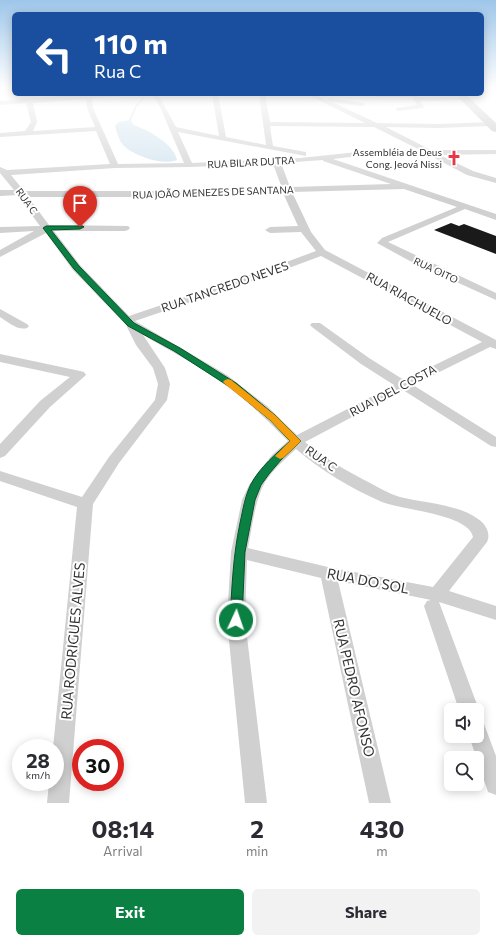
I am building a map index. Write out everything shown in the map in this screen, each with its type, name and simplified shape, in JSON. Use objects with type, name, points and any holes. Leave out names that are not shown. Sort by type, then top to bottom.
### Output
[{"type":"street","points":[[28,133],[32,125]]},
{"type":"street","points":[[97,125],[115,166]]},
{"type":"street","points":[[171,125],[189,165]]},
{"type":"street","points":[[221,125],[223,138]]},
{"type":"street","points":[[266,125],[270,148]]},
{"type":"street","points":[[347,125],[396,125]]},
{"type":"street","points":[[376,126],[475,175],[496,181]]},
{"type":"street","points":[[0,135],[98,129]]},
{"type":"street","points":[[173,129],[324,158],[496,216]]},
{"type":"street","name":"RUA BILAR DUTRA","points":[[2,171],[115,166],[189,165],[324,158],[367,153],[496,152]]},
{"type":"street","points":[[276,160],[286,190],[304,228],[312,242],[322,252]]},
{"type":"street","name":"RUA C","points":[[2,171],[21,193],[76,267],[129,322],[142,345],[159,368],[164,384],[161,400],[114,460],[85,504]]},
{"type":"street","name":"RUA JOÃO MENEZES DE SANTANA","points":[[0,193],[165,194],[405,186]]},
{"type":"street","name":"RUA OITO","points":[[466,206],[382,242],[383,245],[496,297]]},
{"type":"street","points":[[0,254],[46,228]]},
{"type":"street","points":[[0,230],[46,228],[125,228]]},
{"type":"street","points":[[270,230],[304,228]]},
{"type":"street","name":"RUA TANCREDO NEVES","points":[[129,322],[322,252]]},
{"type":"street","name":"RUA RIACHUELO","points":[[322,252],[493,344]]},
{"type":"street","points":[[486,293],[496,286]]},
{"type":"street","points":[[0,312],[23,326]]},
{"type":"street","name":"RUA C","points":[[129,322],[233,385],[273,418],[296,441],[328,466],[384,497],[404,504],[443,511],[472,522],[481,532],[481,538],[435,600]]},
{"type":"street","points":[[316,325],[365,361],[496,443]]},
{"type":"street","name":"RUA JOEL COSTA","points":[[256,803],[236,620],[240,552],[250,500],[256,485],[277,458],[296,441],[444,364],[493,344]]},
{"type":"street","points":[[0,358],[80,375],[45,404],[0,453]]},
{"type":"street","points":[[0,476],[85,504]]},
{"type":"street","name":"RUA RODRIGUES ALVES","points":[[58,803],[85,504]]},
{"type":"street","name":"RUA DO SOL","points":[[240,552],[435,600],[496,613]]},
{"type":"street","name":"RUA PEDRO AFONSO","points":[[328,573],[380,803]]},
{"type":"street","points":[[435,600],[467,703]]},
{"type":"street","points":[[481,743],[496,785]]},
{"type":"water","points":[[135,125],[146,130],[166,143],[175,154],[177,160],[171,162],[157,161],[129,150],[119,139],[115,126]]},
{"type":"building","points":[[451,223],[459,226],[464,224],[496,236],[496,254],[434,230]]},
{"type":"slow traffic","points":[[228,382],[273,418],[296,441],[280,456]]},
{"type":"place","name":"Assembléia de Deus Cong. Jeová Nissi","points":[[454,158]]},
{"type":"route","points":[[80,227],[46,228],[76,267],[131,324],[208,368],[233,385],[273,418],[296,441],[277,458],[265,472],[256,485],[250,500],[240,552],[236,620]]}]
